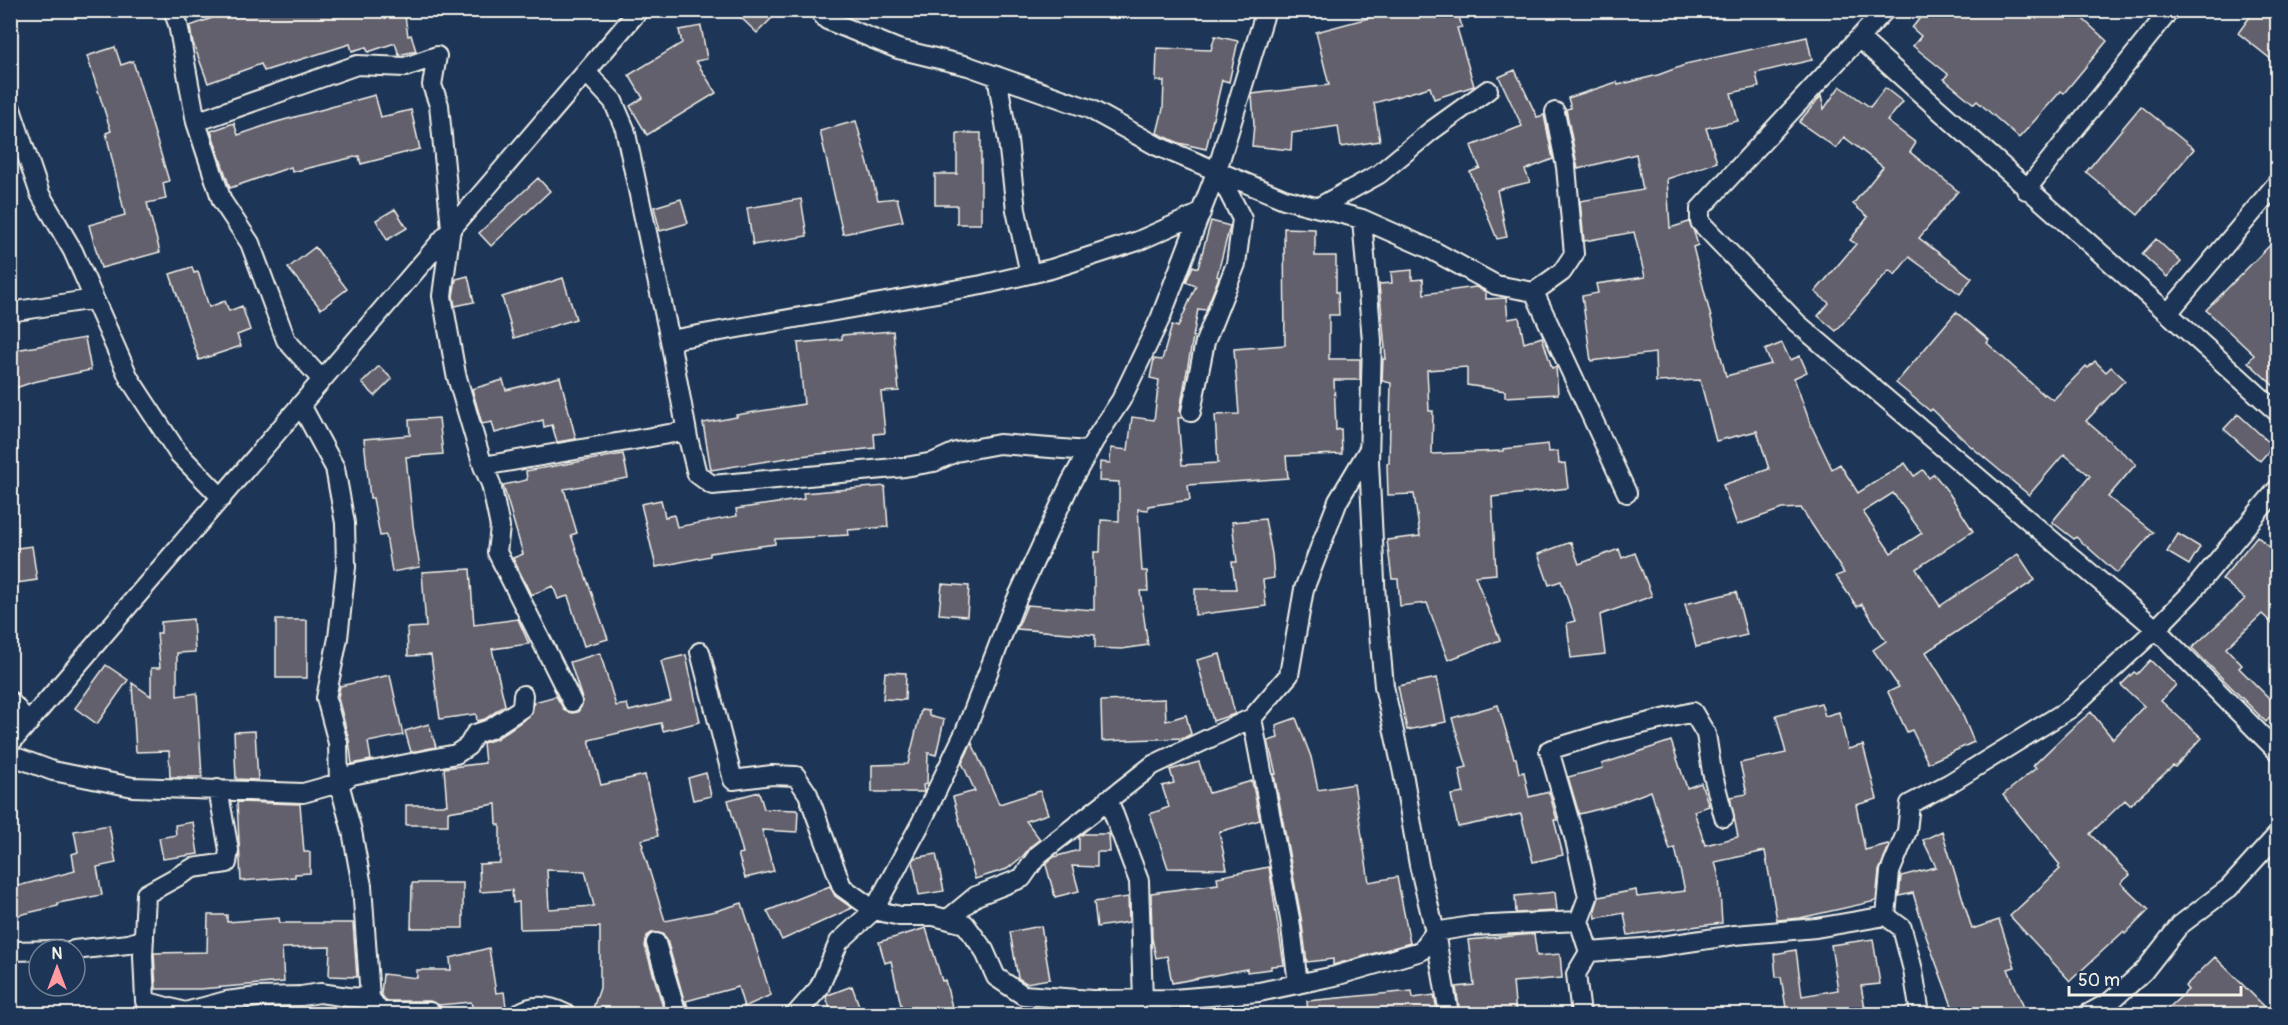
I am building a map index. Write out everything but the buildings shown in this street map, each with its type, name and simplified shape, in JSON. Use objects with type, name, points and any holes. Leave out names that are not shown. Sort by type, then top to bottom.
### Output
[{"type":"street","points":[[173,10],[178,24],[196,122],[222,201],[250,243],[286,340],[322,380]]},
{"type":"street","points":[[10,744],[639,10]]},
{"type":"street","points":[[818,10],[827,20],[898,50],[968,66],[1090,109],[1157,146],[1284,199],[1362,219],[1430,249],[1496,285],[1534,292],[1562,272],[1574,254],[1566,167],[1555,112]]},
{"type":"street","points":[[796,1014],[819,988],[840,942],[874,910],[921,823],[965,732],[1014,606],[1071,482],[1121,400],[1155,329],[1217,170],[1266,10]]},
{"type":"street","points":[[1885,10],[1701,209],[1700,222],[1797,323],[2156,629],[2277,752]]},
{"type":"street","points":[[2026,190],[2170,10]]},
{"type":"street","points":[[1859,38],[2026,190],[2169,312],[2277,413]]},
{"type":"street","points":[[196,122],[357,65],[405,67],[437,56],[432,85],[439,105],[451,228],[442,296],[456,374],[483,466],[491,484],[500,527],[497,552],[572,702]]},
{"type":"street","points":[[586,72],[613,101],[625,129],[670,340],[686,431],[697,474],[712,485],[905,467],[934,462],[956,452],[999,444],[1088,451]]},
{"type":"street","points":[[997,76],[1016,210],[1030,274]]},
{"type":"street","points":[[1319,207],[1379,174],[1431,131],[1488,90]]},
{"type":"street","points":[[10,106],[40,194],[73,251],[129,378],[178,453],[222,498]]},
{"type":"street","points":[[1191,412],[1205,342],[1236,264],[1242,219],[1217,170]]},
{"type":"street","points":[[2169,312],[2277,182]]},
{"type":"street","points":[[670,340],[982,285],[1030,274],[1138,242],[1201,213]]},
{"type":"street","points":[[1362,219],[1372,341],[1370,448],[1376,601],[1384,686],[1403,773],[1419,865],[1435,932],[1449,1014]]},
{"type":"street","points":[[1534,292],[1627,493]]},
{"type":"street","points":[[10,312],[94,299]]},
{"type":"street","points":[[301,405],[335,468],[345,523],[346,567],[338,638],[326,698],[338,743],[339,783],[352,831],[362,886],[370,1006]]},
{"type":"street","points":[[483,466],[686,431]]},
{"type":"street","points":[[948,919],[976,896],[1022,878],[1038,855],[1153,765],[1252,718],[1289,675],[1304,590],[1338,501],[1370,448]]},
{"type":"street","points":[[1886,916],[1890,872],[1907,831],[1910,804],[1950,783],[2071,708],[2191,593],[2277,488]]},
{"type":"street","points":[[700,652],[733,780],[772,775],[796,776],[808,794],[842,887],[874,910],[900,916],[934,916],[965,924],[984,950],[996,977],[1023,995],[1092,1000],[1142,1007],[1259,992],[1391,961],[1421,951],[1435,932],[1471,926],[1579,921]]},
{"type":"street","points":[[10,755],[53,771],[133,787],[303,793],[339,783],[352,775],[456,754],[468,746],[475,734],[490,729],[522,708],[523,695]]},
{"type":"street","points":[[10,701],[29,723]]},
{"type":"street","points":[[1581,1014],[1576,974],[1589,952],[1579,921],[1588,897],[1575,840],[1549,750],[1608,732],[1693,712],[1706,734],[1712,771],[1724,817]]},
{"type":"street","points":[[1252,718],[1287,897],[1298,984]]},
{"type":"street","points":[[218,789],[229,850],[227,863],[192,868],[147,894],[144,939],[145,1001],[185,1012],[226,1001],[321,993],[348,997],[380,1012],[430,1012],[433,1014]]},
{"type":"street","points":[[1108,799],[1139,881],[1142,1007]]},
{"type":"street","points":[[2088,1014],[2110,1002],[2144,971],[2180,925],[2229,888],[2277,834]]},
{"type":"street","points":[[1589,952],[1655,947],[1735,935],[1816,928],[1886,916],[1902,928],[1913,970],[1920,1014]]},
{"type":"street","points":[[87,949],[128,944],[144,939]]},
{"type":"street","points":[[656,943],[677,1014]]},
{"type":"street","points":[[10,951],[27,951]]},
{"type":"street","points":[[519,1014],[538,1006],[554,1008],[566,1014]]}]
